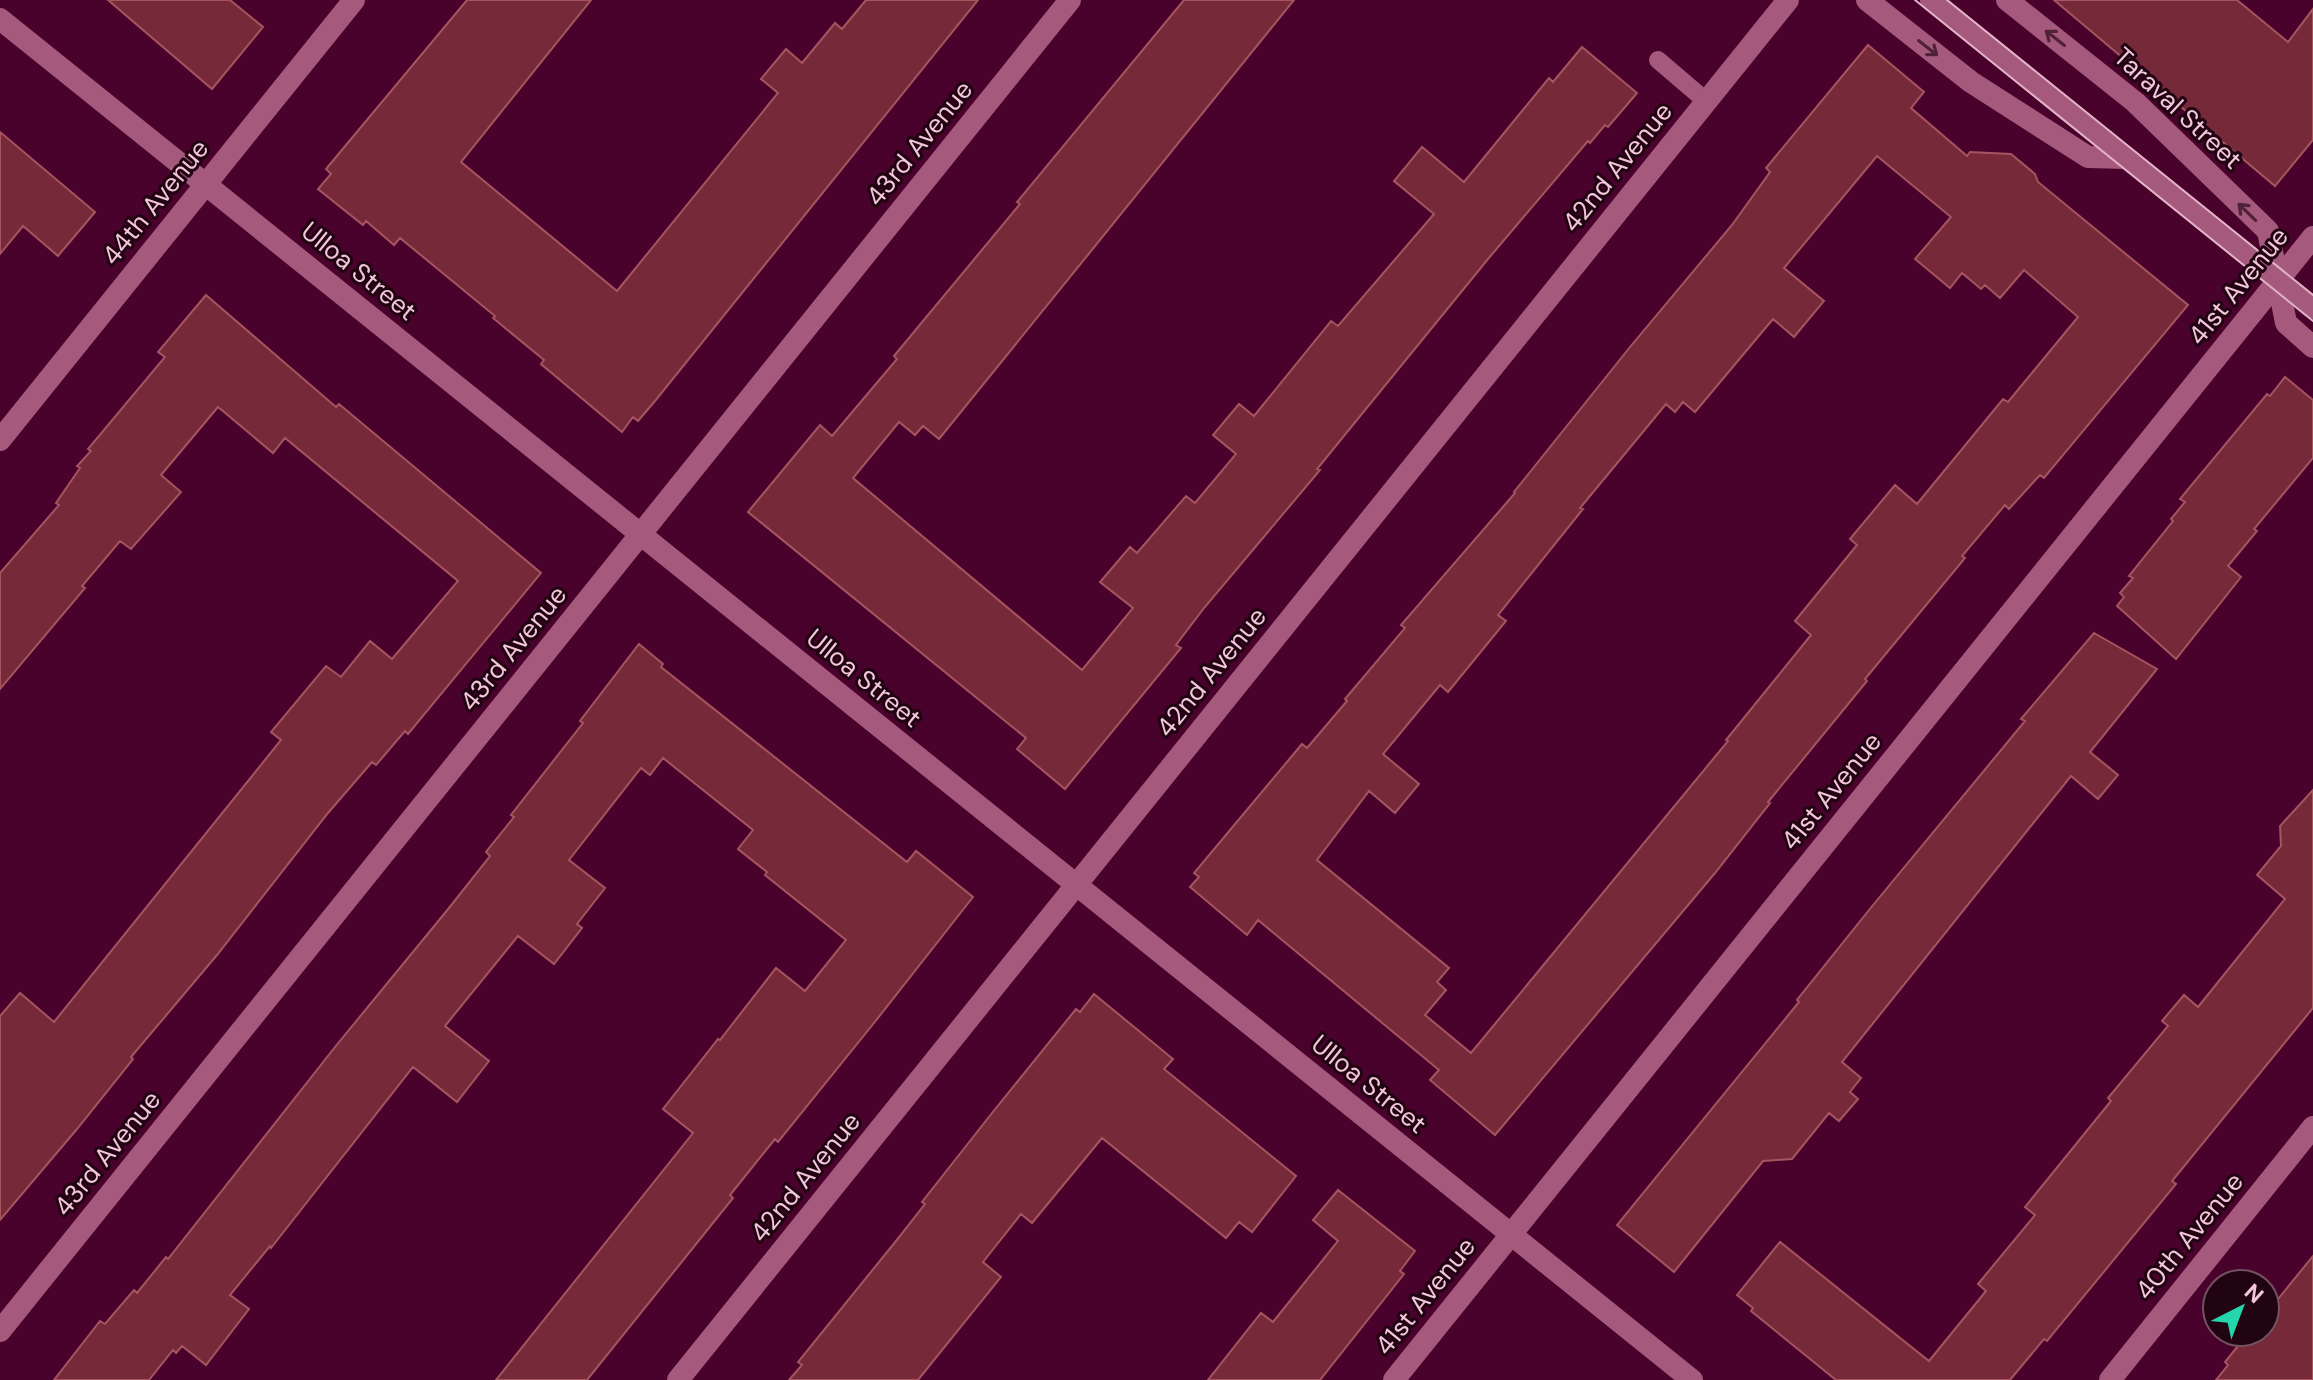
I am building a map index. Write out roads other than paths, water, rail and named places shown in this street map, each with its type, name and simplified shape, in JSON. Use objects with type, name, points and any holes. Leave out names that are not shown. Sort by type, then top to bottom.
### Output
[{"type":"street","name":"44th Avenue","points":[[0,440],[354,0]]},
{"type":"street","name":"43rd Avenue","points":[[0,1331],[1070,0]]},
{"type":"street","name":"42nd Avenue","points":[[678,1380],[1788,0]]},
{"type":"street","points":[[1867,0],[1971,82],[2088,157],[2127,158]]},
{"type":"street","points":[[1931,0],[2313,308]]},
{"type":"street","name":"Taraval Street","points":[[2007,0],[2135,102],[2268,231],[2286,323],[2313,347]]},
{"type":"street","name":"Ulloa Street","points":[[0,19],[1692,1380]]},
{"type":"street","name":"41st Avenue","points":[[1394,1380],[2313,237]]},
{"type":"street","name":"40th Avenue","points":[[2110,1380],[2313,1127]]},
{"type":"lane","points":[[1658,60],[1706,101]]},
{"type":"tram line","points":[[1915,0],[2313,321]]},
{"type":"tram line","points":[[1947,0],[2313,295]]}]
